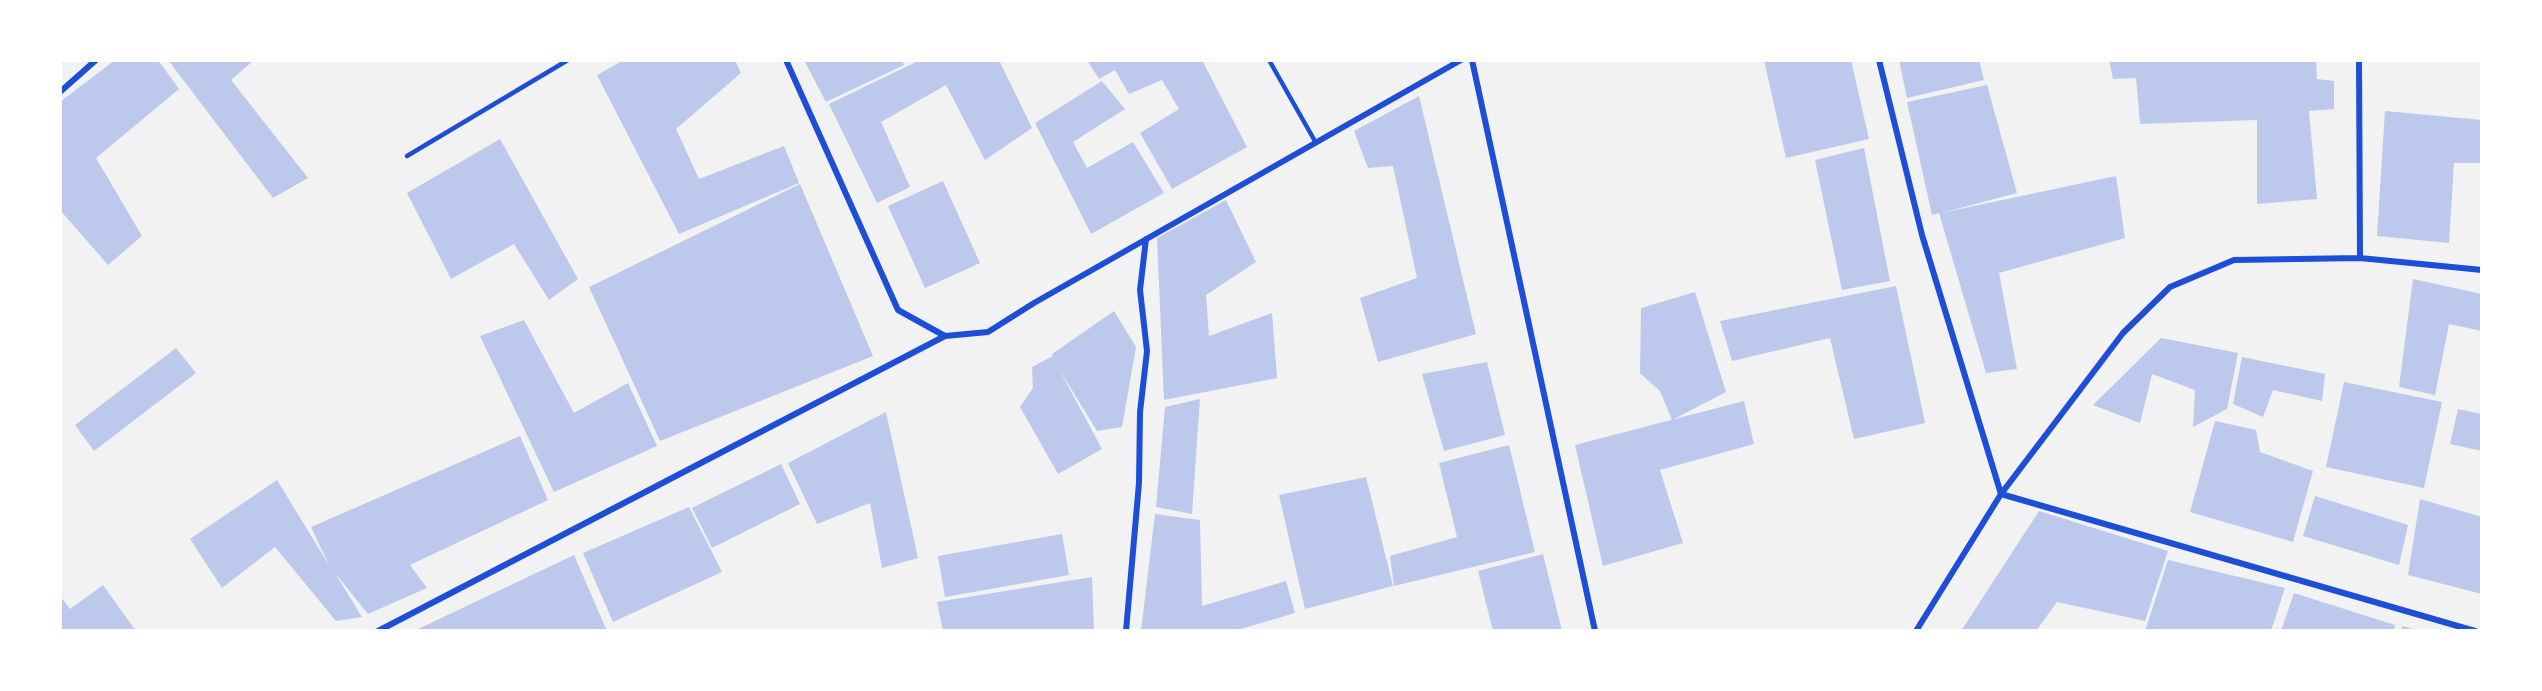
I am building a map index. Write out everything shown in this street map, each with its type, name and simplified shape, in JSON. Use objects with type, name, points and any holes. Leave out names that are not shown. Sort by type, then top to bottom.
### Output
[{"type":"street","points":[[60,92],[96,60]]},
{"type":"street","points":[[786,60],[898,310],[945,336]]},
{"type":"street","points":[[378,631],[945,336],[988,332],[1146,239],[1461,60]]},
{"type":"street","points":[[1472,60],[1595,631]]},
{"type":"street","points":[[1879,60],[1922,235],[2001,494]]},
{"type":"street","points":[[2359,60],[2360,258]]},
{"type":"street","points":[[1126,631],[1139,483],[1140,412],[1147,351],[1140,290],[1146,239]]},
{"type":"street","points":[[1916,631],[2001,494],[2123,333],[2170,287],[2234,260],[2360,258],[2482,270]]},
{"type":"street","points":[[2001,494],[2475,631]]},
{"type":"lane","points":[[406,156],[568,60]]},
{"type":"lane","points":[[1269,60],[1316,143]]},
{"type":"building","points":[[115,60],[158,60],[179,89],[96,158],[142,236],[108,265],[60,210],[60,102]]},
{"type":"building","points":[[168,60],[254,60],[231,80],[308,178],[273,198]]},
{"type":"building","points":[[624,60],[735,60],[741,73],[676,129],[699,179],[784,146],[799,183],[679,234],[597,75]]},
{"type":"building","points":[[804,60],[902,60],[904,65],[826,102]]},
{"type":"building","points":[[920,60],[999,60],[1032,128],[985,160],[946,85],[881,122],[910,187],[877,203],[829,104]]},
{"type":"building","points":[[1087,60],[1202,60],[1247,147],[1172,189],[1140,133],[1179,109],[1162,80],[1129,94],[1115,70],[1099,79]]},
{"type":"building","points":[[1764,60],[1851,60],[1869,139],[1786,158]]},
{"type":"building","points":[[1899,60],[1979,60],[1984,80],[1907,98]]},
{"type":"building","points":[[2109,60],[2316,60],[2317,79],[2334,81],[2334,109],[2309,111],[2317,199],[2257,204],[2257,120],[2140,124],[2136,78],[2113,79]]},
{"type":"building","points":[[1102,81],[1125,109],[1073,142],[1087,168],[1133,142],[1164,193],[1091,234],[1035,123]]},
{"type":"building","points":[[1987,85],[2017,193],[1941,213],[2116,176],[2125,238],[1999,273],[2017,369],[1986,373],[1939,213],[1932,215],[1907,102]]},
{"type":"building","points":[[1419,96],[1476,334],[1378,362],[1360,298],[1417,278],[1393,166],[1368,168],[1354,131]]},
{"type":"building","points":[[2385,111],[2482,120],[2482,163],[2454,163],[2449,243],[2377,236]]},
{"type":"building","points":[[500,139],[578,279],[549,300],[514,244],[451,279],[407,193]]},
{"type":"building","points":[[1864,148],[1890,281],[1842,290],[1815,160]]},
{"type":"building","points":[[943,181],[980,263],[925,288],[888,206]]},
{"type":"building","points":[[800,184],[873,356],[660,441],[589,287]]},
{"type":"building","points":[[1226,200],[1256,262],[1206,295],[1209,336],[1272,313],[1277,378],[1164,400],[1157,238]]},
{"type":"building","points":[[2413,279],[2482,294],[2482,331],[2449,324],[2435,395],[2399,387]]},
{"type":"building","points":[[1896,286],[1925,423],[1854,439],[1830,338],[1732,361],[1720,321]]},
{"type":"building","points":[[1695,292],[1726,392],[1672,420],[1660,391],[1640,373],[1641,308]]},
{"type":"building","points":[[1114,311],[1136,347],[1122,427],[1097,431],[1059,369],[1102,449],[1058,474],[1020,407],[1033,388],[1032,367],[1053,356],[1052,354]]},
{"type":"building","points":[[524,320],[574,413],[628,383],[657,446],[554,492],[480,336]]},
{"type":"building","points":[[2161,338],[2238,353],[2227,409],[2193,427],[2195,390],[2152,374],[2140,423],[2093,405]]},
{"type":"building","points":[[176,348],[196,373],[94,451],[75,425]]},
{"type":"building","points":[[2242,357],[2325,374],[2322,401],[2273,390],[2263,417],[2233,404]]},
{"type":"building","points":[[1487,362],[1505,435],[1444,451],[1422,374]]},
{"type":"building","points":[[2344,382],[2442,402],[2424,488],[2326,467]]},
{"type":"building","points":[[1200,399],[1192,514],[1156,507],[1165,407]]},
{"type":"building","points":[[1744,401],[1754,444],[1660,470],[1683,543],[1603,566],[1575,445]]},
{"type":"building","points":[[2458,409],[2482,414],[2482,451],[2450,444]]},
{"type":"building","points":[[886,412],[918,558],[882,568],[870,503],[817,524],[788,463]]},
{"type":"building","points":[[2215,421],[2256,430],[2260,452],[2313,471],[2293,542],[2190,512]]},
{"type":"building","points":[[520,436],[548,500],[410,565],[427,588],[368,614],[335,573],[362,617],[336,621],[275,547],[222,588],[190,539],[277,480],[329,565],[311,527]]},
{"type":"building","points":[[1509,445],[1535,552],[1394,586],[1390,556],[1457,537],[1439,463]]},
{"type":"building","points":[[781,464],[800,504],[712,548],[692,508]]},
{"type":"building","points":[[1366,477],[1393,586],[1305,609],[1279,495]]},
{"type":"building","points":[[2315,496],[2408,525],[2399,565],[2303,536]]},
{"type":"building","points":[[2420,499],[2482,517],[2482,594],[2408,575]]},
{"type":"building","points":[[689,507],[722,572],[613,622],[583,553]]},
{"type":"building","points":[[2039,511],[2168,551],[2145,621],[2057,602],[2036,631],[1961,631]]},
{"type":"building","points":[[1155,514],[1200,520],[1202,606],[1286,581],[1295,613],[1234,631],[1141,631]]},
{"type":"building","points":[[1062,534],[1069,575],[945,597],[938,556]]},
{"type":"building","points":[[1543,554],[1562,631],[1493,631],[1478,571]]},
{"type":"building","points":[[574,555],[607,631],[414,631]]},
{"type":"building","points":[[2168,560],[2285,588],[2271,631],[2145,631]]},
{"type":"building","points":[[1092,577],[1094,631],[943,631],[937,602]]},
{"type":"building","points":[[103,585],[136,631],[60,631],[60,596],[70,609]]},
{"type":"building","points":[[2294,593],[2395,625],[2394,631],[2281,631]]},
{"type":"building","points":[[2402,626],[2418,630],[2418,631],[2401,631]]}]
